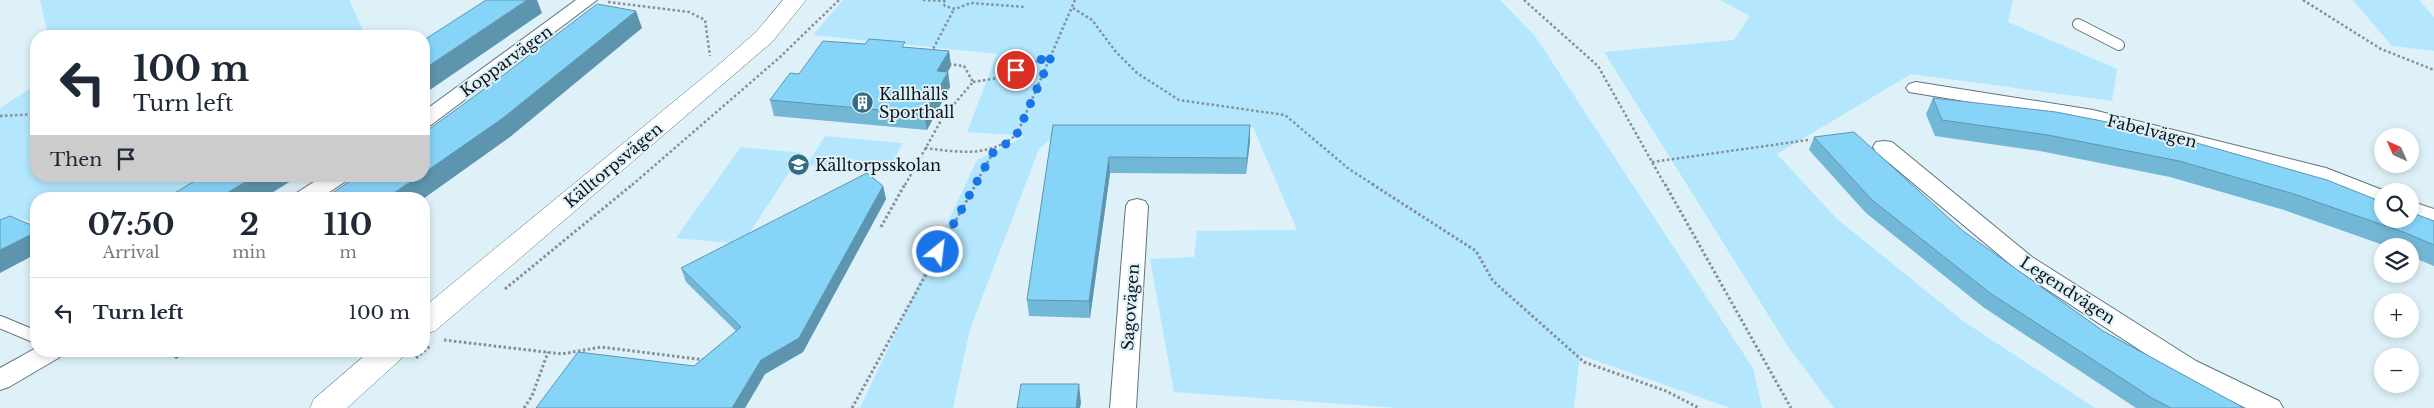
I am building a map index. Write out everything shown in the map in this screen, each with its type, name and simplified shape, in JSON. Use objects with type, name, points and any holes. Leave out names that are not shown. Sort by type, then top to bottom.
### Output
[{"type":"street","name":"Kopparvägen","points":[[430,117],[588,0]]},
{"type":"street","name":"Källtorpsvägen","points":[[436,332],[764,37],[795,0]]},
{"type":"street","name":"Fabelvägen","points":[[1916,88],[2093,116],[2318,173],[2374,195]]},
{"type":"street","name":"Legendvägen","points":[[1884,147],[2024,263],[2187,368],[2270,408]]},
{"type":"street","points":[[314,192],[329,182]]},
{"type":"street","name":"Sagovägen","points":[[1123,408],[1137,206]]},
{"type":"street","points":[[2419,211],[2434,217]]},
{"type":"street","points":[[0,380],[40,357]]},
{"type":"street","points":[[326,408],[383,357]]},
{"type":"lane","points":[[2078,24],[2119,45]]},
{"type":"lane","points":[[0,322],[30,334]]},
{"type":"path","points":[[502,292],[549,256],[798,43],[839,0]]},
{"type":"path","points":[[924,0],[944,1],[945,6],[954,9],[965,7],[971,2],[1025,7]]},
{"type":"path","points":[[926,148],[962,153],[980,153],[1010,142],[1017,134],[1075,0]]},
{"type":"path","points":[[1524,0],[1598,66],[1791,408]]},
{"type":"path","points":[[2303,0],[2381,49],[2434,70]]},
{"type":"path","points":[[626,4],[689,12],[705,20],[708,51],[712,61]]},
{"type":"path","points":[[1073,8],[1092,20],[1116,52],[1137,73],[1179,100],[1285,114],[1349,169],[1476,251],[1493,281],[1584,362],[1666,391],[1699,408]]},
{"type":"path","points":[[926,62],[954,9]]},
{"type":"path","points":[[881,226],[943,117],[973,82],[998,78],[1052,55]]},
{"type":"path","points":[[945,64],[964,66],[973,82]]},
{"type":"path","points":[[0,116],[30,114]]},
{"type":"path","points":[[1652,162],[1808,140]]},
{"type":"path","points":[[852,408],[995,149]]},
{"type":"path","points":[[436,332],[562,354],[601,347],[711,361]]},
{"type":"path","points":[[524,408],[532,396],[548,352]]},
{"type":"shaded area","points":[[40,0],[349,0],[363,30],[47,30]]},
{"type":"shaded area","points":[[843,0],[1500,0],[1535,36],[1753,368],[1762,408],[1730,408],[1580,355],[1574,408],[1399,408],[1174,392],[1150,259],[1194,257],[1197,231],[1297,230],[1253,127],[1056,135],[1039,149],[970,329],[953,408],[860,408],[977,160],[1025,136],[967,132],[997,54],[813,35]]},
{"type":"shaded area","points":[[1720,0],[2013,0],[2008,22],[2117,69],[2112,101],[1911,74],[1777,154],[1836,218],[1963,321],[2095,408],[1834,408],[1787,345],[1604,52],[1734,40],[1750,16]]},
{"type":"shaded area","points":[[2353,0],[2419,0],[2434,17],[2434,51],[2392,46]]},
{"type":"shaded area","points":[[30,88],[30,182],[199,182],[205,185],[192,192],[30,192],[30,221],[11,216],[0,222],[0,108]]},
{"type":"shaded area","points":[[825,136],[903,143],[887,172],[807,165]]},
{"type":"shaded area","points":[[741,147],[802,153],[742,244],[676,238]]},
{"type":"building","points":[[486,0],[527,0],[430,65],[430,36]]},
{"type":"building","points":[[597,4],[636,11],[503,118],[430,169],[430,129]]},
{"type":"building","name":"Kallhälls Sporthall","points":[[869,39],[905,42],[902,47],[949,51],[937,71],[948,72],[924,114],[770,100],[790,73],[799,74],[823,41],[865,44]]},
{"type":"building","points":[[1933,98],[2056,112],[2158,132],[2327,180],[2374,199],[2374,222],[2294,194],[2179,161],[2048,135],[1942,120]]},
{"type":"building","points":[[1053,125],[1250,125],[1247,158],[1109,157],[1089,301],[1027,300]]},
{"type":"building","points":[[1854,132],[1963,231],[2103,331],[2244,408],[2171,408],[2152,398],[1990,293],[1872,200],[1814,137]]},
{"type":"building","points":[[867,173],[883,186],[799,338],[761,360],[732,408],[536,408],[578,352],[694,366],[741,327],[681,268]]},
{"type":"building","points":[[193,182],[245,182],[229,192],[177,192]]},
{"type":"building","points":[[349,182],[410,182],[395,192],[334,192]]},
{"type":"building","points":[[2419,215],[2434,221],[2434,245],[2419,238],[2392,228],[2419,228]]},
{"type":"building","points":[[10,216],[30,224],[30,235],[0,250],[0,220]]},
{"type":"building","points":[[1021,384],[1079,384],[1076,408],[1017,408]]},
{"type":"place","name":"Kallhälls Sporthall","points":[[863,103]]},
{"type":"place","name":"Källtorpsskolan","points":[[799,165]]},
{"type":"route","points":[[938,252],[995,149],[1010,142],[1017,134],[1052,55],[1016,70]]}]
